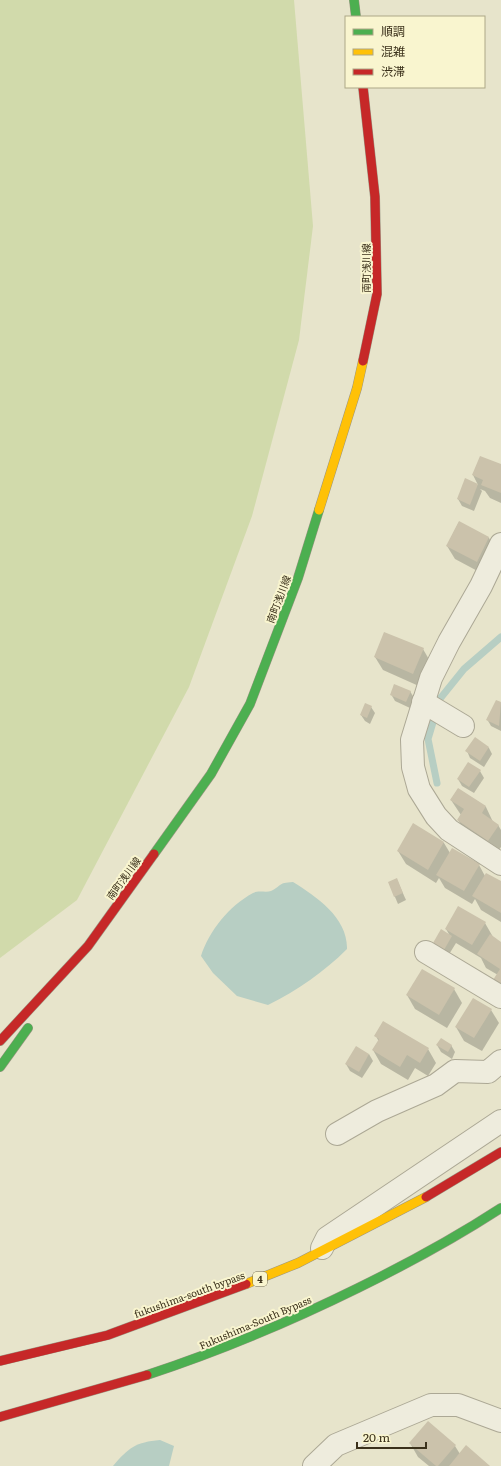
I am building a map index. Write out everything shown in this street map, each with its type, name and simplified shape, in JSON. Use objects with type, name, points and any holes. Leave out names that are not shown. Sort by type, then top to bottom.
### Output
[{"type":"main road","points":[[354,0],[356,16]]},
{"type":"main road","name":"南町浅川線","points":[[0,1041],[88,946],[211,774],[250,704],[298,578],[357,388],[377,294],[375,197],[363,88]]},
{"type":"main road","points":[[42,1010],[88,946]]},
{"type":"main road","points":[[0,1067],[32,1022]]},
{"type":"main road","name":"fukushima-south bypass","points":[[0,1361],[108,1335],[218,1296],[319,1253],[417,1202],[501,1152]]},
{"type":"main road","name":"Fukushima-South Bypass","points":[[0,1417],[70,1400],[230,1347],[310,1312],[387,1274],[472,1228],[501,1208]]},
{"type":"street","points":[[501,544],[481,586],[449,642],[431,678],[412,740],[413,767],[419,789],[436,816],[449,830],[501,864]]},
{"type":"street","points":[[423,702],[463,726]]},
{"type":"street","points":[[426,952],[501,997]]},
{"type":"street","points":[[337,1134],[377,1111],[436,1085],[454,1072],[488,1072],[501,1061]]},
{"type":"street","points":[[319,1253],[327,1238],[501,1121]]},
{"type":"street","points":[[314,1466],[336,1445],[431,1405],[458,1404],[501,1421]]},
{"type":"green space","points":[[0,0],[294,0],[313,226],[299,340],[252,516],[189,687],[77,900],[0,958]]},
{"type":"shaded area","points":[[293,882],[312,894],[337,918],[346,938],[347,949],[310,980],[268,1005],[237,996],[213,973],[201,956],[209,937],[228,912],[244,898],[255,892],[269,892],[282,884]]},
{"type":"shaded area","points":[[160,1440],[174,1446],[169,1466],[113,1466],[128,1450],[133,1447],[145,1442]]},
{"type":"building","points":[[480,456],[501,464],[501,493],[481,485],[483,480],[472,475]]},
{"type":"building","points":[[465,478],[478,484],[470,505],[457,499]]},
{"type":"building","points":[[459,521],[489,537],[477,562],[446,546]]},
{"type":"building","points":[[384,632],[424,648],[413,674],[374,657]]},
{"type":"building","points":[[394,684],[411,691],[406,702],[390,695]]},
{"type":"building","points":[[496,700],[501,702],[499,726],[486,720]]},
{"type":"building","points":[[365,703],[372,706],[367,718],[360,715]]},
{"type":"building","points":[[475,737],[489,747],[480,761],[465,751]]},
{"type":"building","points":[[468,762],[481,770],[469,787],[457,779]]},
{"type":"building","points":[[458,788],[486,806],[482,813],[499,825],[488,841],[457,820],[464,809],[450,800]]},
{"type":"building","points":[[413,823],[444,842],[428,870],[397,851]]},
{"type":"building","points":[[452,848],[480,864],[464,891],[436,875]]},
{"type":"building","points":[[486,873],[501,881],[501,913],[472,896]]},
{"type":"building","points":[[397,878],[403,893],[394,897],[388,882]]},
{"type":"building","points":[[458,906],[486,922],[472,945],[445,929]]},
{"type":"building","points":[[441,929],[452,936],[444,950],[433,943]]},
{"type":"building","points":[[490,934],[501,942],[501,985],[493,980],[500,969],[477,954]]},
{"type":"building","points":[[422,969],[455,988],[439,1015],[406,995]]},
{"type":"building","points":[[473,998],[492,1009],[474,1038],[455,1027]]},
{"type":"building","points":[[383,1021],[429,1048],[420,1063],[407,1055],[400,1067],[372,1050],[379,1039],[374,1036]]},
{"type":"building","points":[[441,1038],[452,1045],[448,1052],[436,1045]]},
{"type":"building","points":[[356,1046],[369,1054],[359,1072],[345,1064]]},
{"type":"building","points":[[428,1421],[456,1445],[438,1466],[436,1466],[409,1443]]},
{"type":"building","points":[[466,1445],[490,1466],[449,1466]]},
{"type":"waterway","points":[[439,700],[464,669],[501,637]]},
{"type":"waterway","points":[[434,719],[428,739],[437,783]]},
{"type":"traffic: fast","points":[[354,0],[356,16]]},
{"type":"traffic: fast","points":[[154,854],[211,774],[250,704],[298,578],[319,510]]},
{"type":"traffic: fast","points":[[0,1067],[28,1028]]},
{"type":"traffic: fast","points":[[147,1375],[228,1346],[332,1301],[431,1250],[501,1208]]},
{"type":"traffic: slow","points":[[319,510],[357,388],[363,361]]},
{"type":"traffic: slow","points":[[246,1284],[298,1263],[426,1197]]},
{"type":"traffic: jam","points":[[363,88],[375,197],[377,294],[363,361]]},
{"type":"traffic: jam","points":[[0,1041],[88,946],[154,854]]},
{"type":"traffic: jam","points":[[426,1197],[501,1152]]},
{"type":"traffic: jam","points":[[0,1361],[108,1335],[246,1284]]},
{"type":"traffic: jam","points":[[0,1417],[147,1375]]}]
